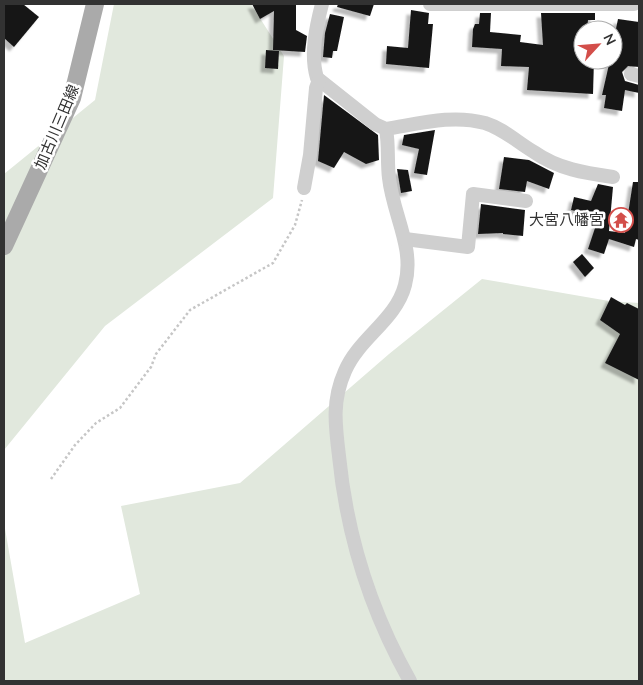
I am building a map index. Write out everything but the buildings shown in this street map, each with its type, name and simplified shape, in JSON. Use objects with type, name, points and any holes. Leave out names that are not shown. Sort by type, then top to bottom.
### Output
[{"type":"main road","name":"加古川三田線","points":[[4,246],[72,98],[95,4]]},
{"type":"street","points":[[322,4],[316,26],[314,68],[319,80],[375,124],[386,129],[461,119],[485,123],[504,131],[534,153],[563,168],[613,177]]},
{"type":"street","points":[[430,4],[632,4]]},
{"type":"street","points":[[304,188],[310,155],[316,88],[319,80]]},
{"type":"street","points":[[386,129],[389,178],[393,201],[409,258],[405,285],[395,309],[366,340],[345,370],[334,404],[341,483],[358,564],[374,608],[410,681]]},
{"type":"street","points":[[405,239],[468,246],[473,194],[526,201]]},
{"type":"path","points":[[51,479],[75,445],[96,423],[120,408],[151,366],[156,354],[190,310],[273,263],[295,225],[304,188]]},
{"type":"shaded area","points":[[114,4],[251,4],[284,56],[273,198],[105,326],[4,450],[4,174],[95,100]]},
{"type":"shaded area","points":[[482,279],[609,301],[639,303],[639,681],[4,681],[4,523],[25,643],[140,594],[121,506],[240,483],[389,354]]},
{"type":"place","name":"大宮八幡宮","points":[[621,220]]}]
